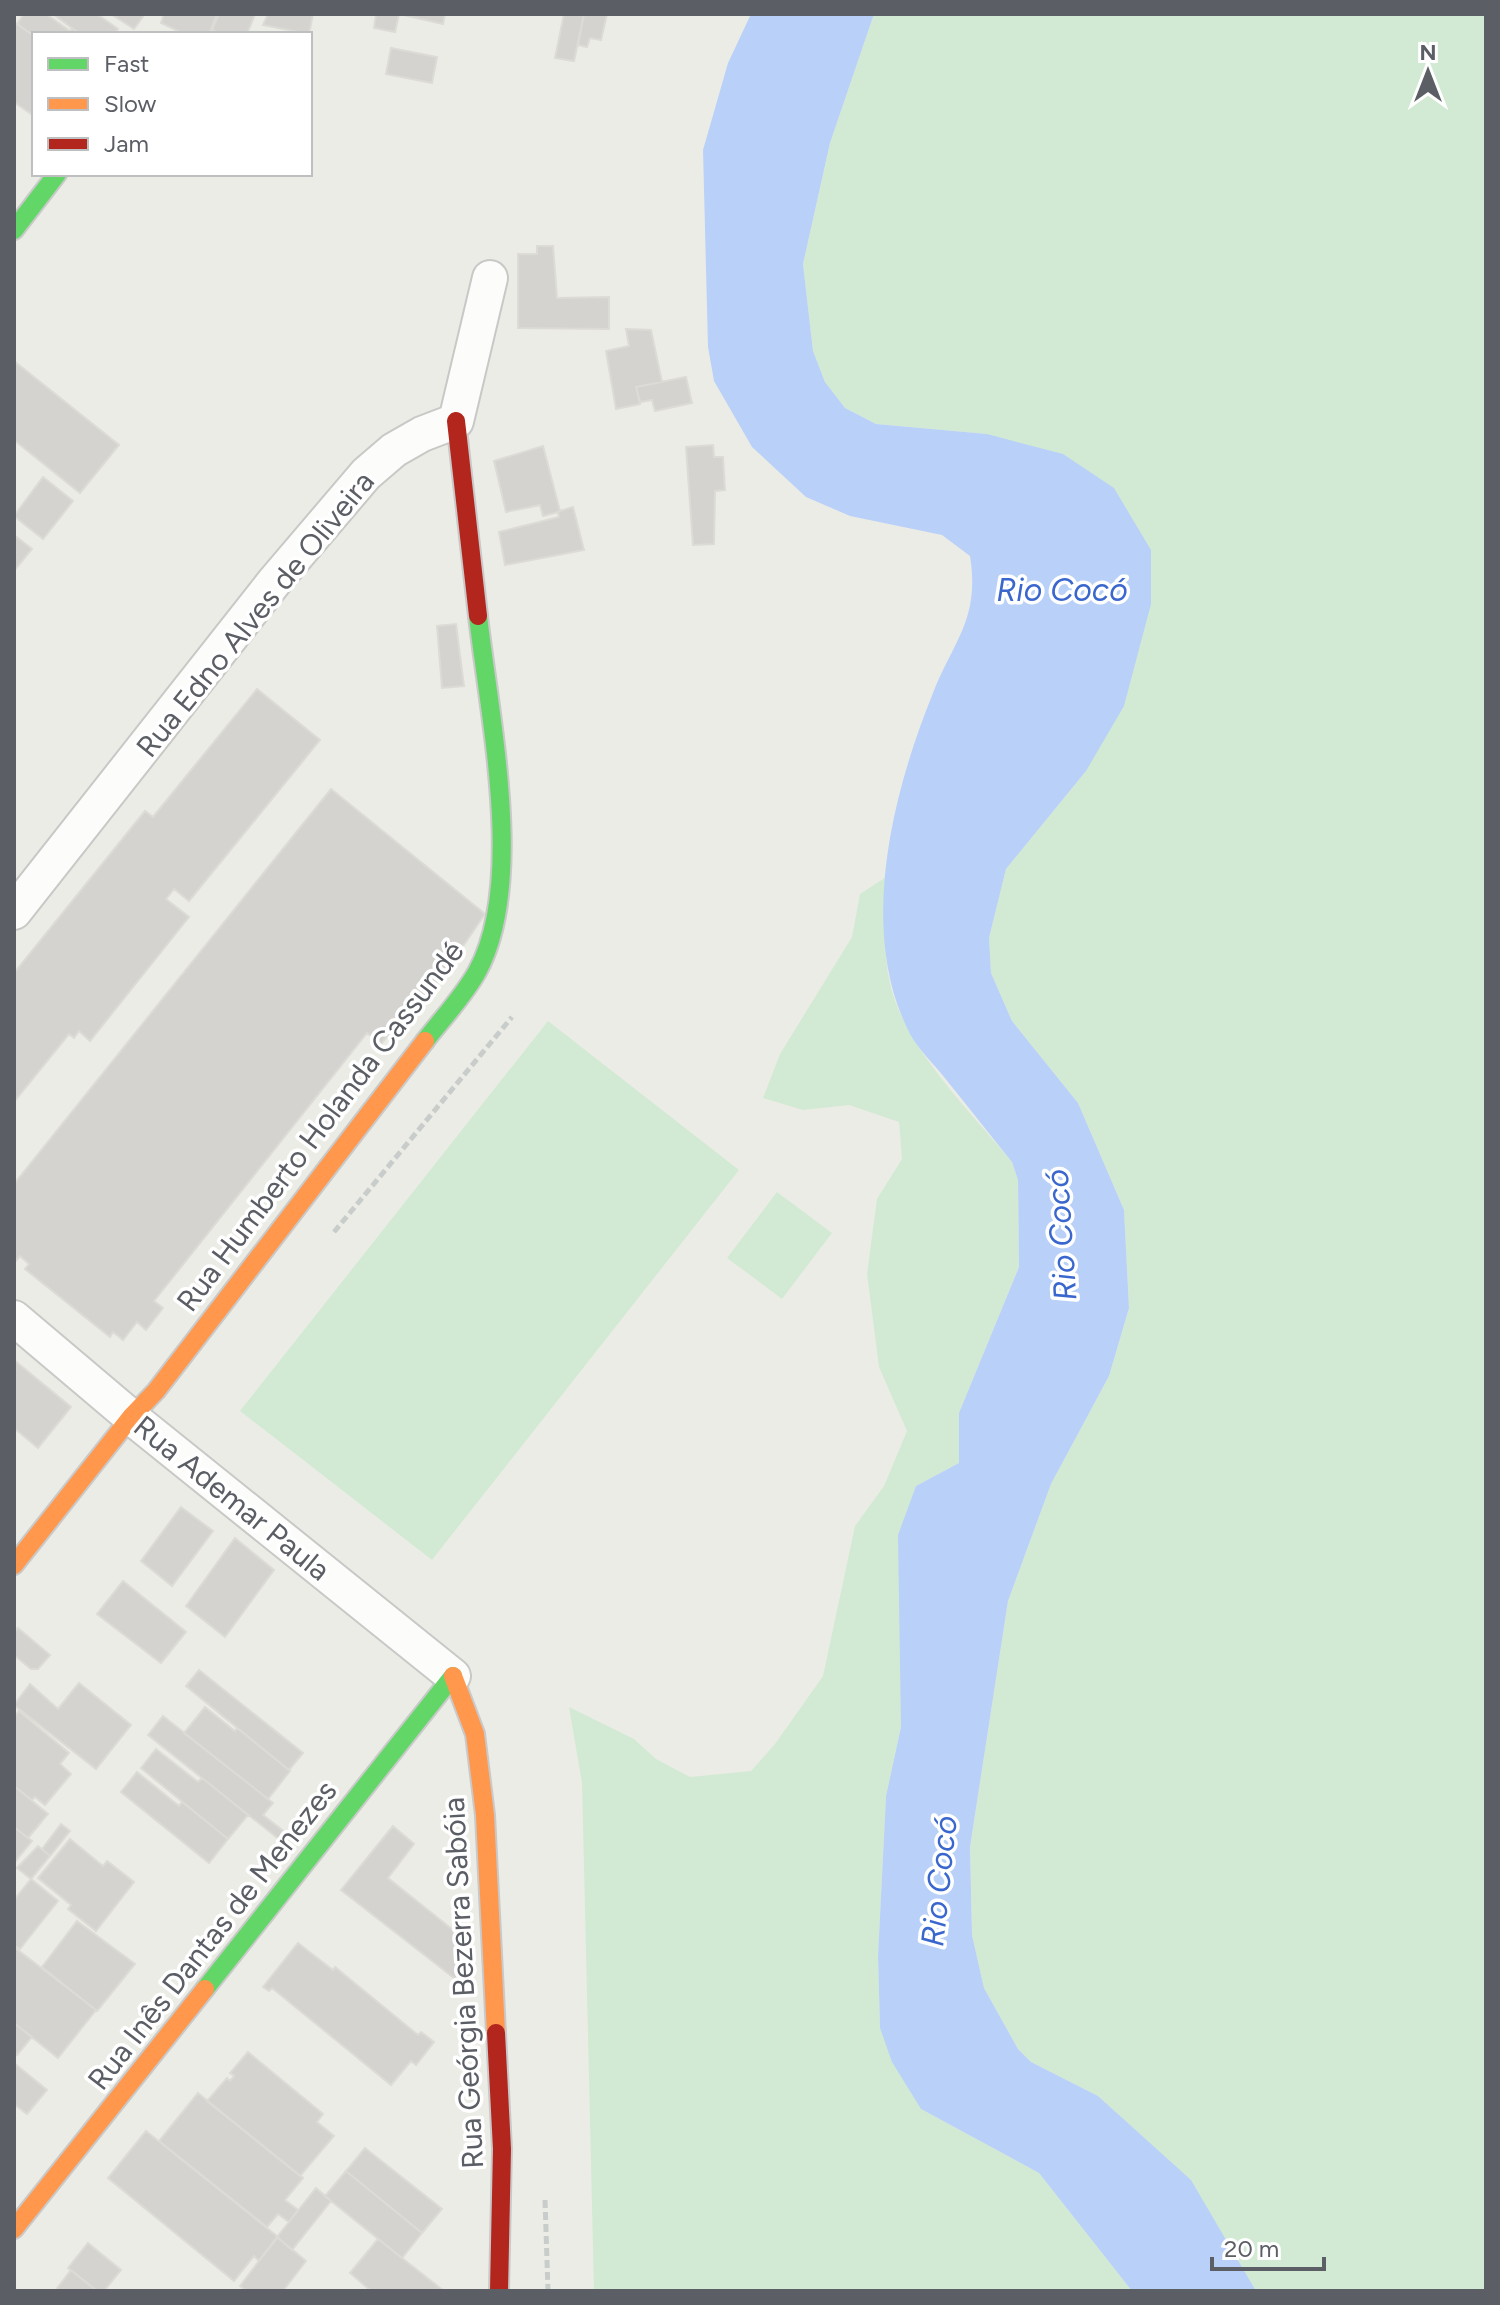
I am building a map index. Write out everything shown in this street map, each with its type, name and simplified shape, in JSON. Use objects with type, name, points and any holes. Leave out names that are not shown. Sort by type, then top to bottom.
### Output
[{"type":"street","points":[[14,230],[55,176]]},
{"type":"street","points":[[456,421],[490,278]]},
{"type":"street","name":"Rua Edno Alves de Oliveira","points":[[14,912],[345,497],[394,450],[422,434],[456,421]]},
{"type":"street","name":"Rua Humberto Holanda Cassundé","points":[[14,1565],[131,1417],[156,1391],[476,974],[494,938],[502,897],[502,830],[456,421]]},
{"type":"street","name":"Rua Ademar Paula","points":[[14,1318],[131,1417],[453,1676]]},
{"type":"street","name":"Rua Inês Dantas de Menezes","points":[[14,2229],[453,1676]]},
{"type":"street","name":"Rua Geórgia Bezerra Sabóia","points":[[453,1676],[475,1734],[485,1815],[502,2149],[498,2290]]},
{"type":"green space","points":[[874,14],[1486,14],[1486,2291],[1256,2291],[1190,2180],[1098,2096],[1031,2062],[1018,2049],[984,1988],[972,1935],[970,1847],[1008,1601],[1051,1484],[1109,1376],[1129,1308],[1124,1210],[1078,1103],[1012,1021],[991,973],[989,938],[1006,869],[1086,771],[987,434],[876,424],[845,408],[825,382],[813,351],[803,264],[830,143]]},
{"type":"green space","points":[[886,877],[886,960],[891,987],[899,1010],[925,1057],[1012,1162],[1018,1180],[1019,1267],[959,1413],[959,1463],[916,1486],[901,1727],[886,1796],[878,1956],[880,2028],[921,2109],[1039,2173],[1132,2291],[594,2291],[582,1783],[569,1707],[634,1739],[656,1759],[690,1777],[751,1771],[775,1744],[823,1676],[855,1526],[884,1486],[907,1431],[879,1367],[867,1274],[877,1199],[902,1159],[899,1122],[849,1105],[803,1110],[763,1098],[780,1054],[852,937],[860,894]]},
{"type":"green space","points":[[548,1021],[739,1170],[432,1560],[240,1411]]},
{"type":"green space","points":[[777,1192],[832,1233],[782,1299],[727,1258]]},
{"type":"water","name":"Rio Cocó","points":[[751,14],[874,14],[830,143],[803,264],[813,351],[825,382],[845,408],[876,424],[987,434],[1063,454],[1114,488],[1151,550],[1151,604],[1124,706],[1086,771],[1006,869],[989,938],[991,973],[1012,1021],[1078,1103],[1124,1210],[1129,1308],[1109,1376],[1051,1484],[1008,1601],[970,1847],[972,1935],[984,1988],[1018,2049],[1031,2062],[1098,2096],[1191,2180],[1256,2291],[1132,2291],[1039,2173],[921,2109],[892,2062],[880,2028],[878,1956],[886,1796],[901,1727],[898,1535],[916,1486],[959,1463],[959,1413],[1019,1267],[1018,1180],[1012,1162],[910,1034],[894,994],[885,952],[883,908],[886,863],[894,818],[918,732],[968,613],[972,578],[970,556],[942,535],[850,516],[806,497],[752,447],[714,381],[708,347],[703,150],[728,63]]},
{"type":"building","points":[[24,14],[46,14],[70,31],[72,28],[77,32],[32,32],[32,35],[17,24]]},
{"type":"building","points":[[53,14],[97,14],[118,29],[116,32],[77,32]]},
{"type":"building","points":[[111,14],[142,14],[144,15],[134,29]]},
{"type":"building","points":[[164,14],[217,14],[210,32],[180,32],[161,23]]},
{"type":"building","points":[[219,14],[255,14],[248,32],[212,30]]},
{"type":"building","points":[[268,14],[313,14],[309,32],[263,25]]},
{"type":"building","points":[[376,14],[399,14],[395,32],[374,28]]},
{"type":"building","points":[[399,14],[445,14],[443,24]]},
{"type":"building","points":[[564,14],[584,14],[574,61],[555,58]]},
{"type":"building","points":[[584,14],[607,14],[601,40],[590,38],[587,47],[578,45]]},
{"type":"building","points":[[14,22],[32,35],[32,115],[14,102]]},
{"type":"building","points":[[391,48],[437,57],[432,83],[386,74]]},
{"type":"building","points":[[537,246],[553,246],[557,298],[609,297],[609,329],[518,328],[518,254],[537,254]]},
{"type":"building","points":[[626,329],[651,330],[662,382],[636,387],[640,404],[616,409],[606,351],[629,346]]},
{"type":"building","points":[[14,361],[119,445],[80,493],[14,440]]},
{"type":"building","points":[[686,377],[692,403],[655,411],[652,400],[640,402],[636,387]]},
{"type":"building","points":[[713,445],[714,457],[723,457],[725,490],[715,491],[714,544],[693,545],[686,447]]},
{"type":"building","points":[[543,446],[560,511],[573,507],[584,550],[505,565],[499,532],[559,517],[558,512],[543,516],[540,505],[506,512],[494,461]]},
{"type":"building","points":[[43,477],[73,501],[43,539],[14,516]]},
{"type":"building","points":[[14,535],[32,549],[14,571]]},
{"type":"building","points":[[456,624],[464,686],[442,688],[437,626]]},
{"type":"building","points":[[257,689],[320,740],[189,901],[174,889],[166,899],[189,917],[90,1041],[79,1031],[74,1038],[69,1034],[14,1102],[14,973],[145,811],[153,817]]},
{"type":"building","points":[[331,789],[485,914],[442,977],[424,999],[420,996],[381,1044],[367,1033],[154,1301],[163,1308],[146,1330],[137,1322],[123,1340],[113,1332],[110,1337],[25,1269],[29,1264],[20,1256],[14,1263],[14,1184]]},
{"type":"building","points":[[14,1360],[71,1407],[38,1448],[14,1428]]},
{"type":"building","points":[[181,1507],[213,1531],[172,1586],[141,1561]]},
{"type":"building","points":[[235,1538],[274,1570],[225,1637],[186,1606]]},
{"type":"building","points":[[123,1581],[186,1632],[161,1663],[97,1614]]},
{"type":"building","points":[[18,1628],[50,1655],[38,1669],[31,1669],[14,1655],[14,1633]]},
{"type":"building","points":[[199,1670],[303,1753],[289,1770],[186,1686]]},
{"type":"building","points":[[79,1683],[131,1725],[96,1769],[14,1705],[30,1684],[58,1709]]},
{"type":"building","points":[[205,1707],[235,1731],[237,1728],[290,1771],[268,1799],[184,1733]]},
{"type":"building","points":[[19,1711],[69,1753],[60,1764],[71,1774],[45,1805],[35,1797],[32,1800],[14,1786],[14,1717]]},
{"type":"building","points":[[163,1716],[273,1803],[263,1815],[286,1833],[280,1840],[148,1735]]},
{"type":"building","points":[[156,1749],[198,1782],[202,1778],[248,1815],[228,1839],[141,1768]]},
{"type":"building","points":[[137,1772],[179,1806],[182,1802],[228,1839],[209,1863],[121,1792]]},
{"type":"building","points":[[14,1786],[48,1814],[28,1838],[14,1827]]},
{"type":"building","points":[[61,1824],[70,1831],[50,1856],[42,1849]]},
{"type":"building","points":[[393,1826],[414,1844],[388,1878],[458,1934],[459,1982],[341,1890]]},
{"type":"building","points":[[14,1827],[32,1841],[14,1863]]},
{"type":"building","points":[[70,1839],[103,1866],[107,1861],[134,1882],[96,1931],[68,1909],[71,1905],[38,1878]]},
{"type":"building","points":[[38,1846],[50,1856],[31,1879],[17,1868]]},
{"type":"building","points":[[31,1879],[58,1901],[20,1949],[14,1945],[14,1900]]},
{"type":"building","points":[[77,1921],[135,1964],[97,2011],[42,1967]]},
{"type":"building","points":[[298,1943],[333,1970],[335,1967],[418,2035],[421,2032],[434,2042],[416,2065],[411,2061],[391,2085],[272,1988],[269,1991],[263,1987]]},
{"type":"building","points":[[14,1947],[96,2010],[58,2058],[14,2023]]},
{"type":"building","points":[[14,2023],[32,2037],[17,2055],[14,2052]]},
{"type":"building","points":[[248,2052],[323,2114],[317,2122],[334,2136],[300,2176],[207,2101],[227,2078],[230,2081],[234,2076],[230,2073]]},
{"type":"building","points":[[14,2063],[47,2090],[27,2114],[14,2104]]},
{"type":"building","points":[[198,2093],[303,2178],[285,2200],[298,2210],[289,2222],[278,2214],[267,2227],[159,2141]]},
{"type":"building","points":[[146,2131],[278,2237],[259,2261],[254,2256],[234,2281],[108,2178]]},
{"type":"building","points":[[365,2148],[442,2209],[422,2233],[346,2171]]},
{"type":"building","points":[[346,2171],[422,2233],[402,2258],[325,2196]]},
{"type":"building","points":[[316,2188],[331,2201],[292,2250],[277,2237]]},
{"type":"building","points":[[277,2237],[306,2261],[283,2291],[247,2291],[240,2286]]},
{"type":"building","points":[[378,2239],[444,2291],[371,2291],[350,2273]]},
{"type":"building","points":[[88,2243],[121,2270],[104,2291],[97,2291],[68,2268]]},
{"type":"building","points":[[71,2270],[97,2291],[55,2291]]},
{"type":"traffic: fast","points":[[14,230],[55,176]]},
{"type":"traffic: fast","points":[[425,1041],[477,972],[492,935],[499,893],[502,847],[500,798],[478,616]]},
{"type":"traffic: fast","points":[[205,1989],[453,1676]]},
{"type":"traffic: slow","points":[[14,1565],[131,1417],[156,1391],[425,1041]]},
{"type":"traffic: slow","points":[[453,1676],[475,1734],[485,1815],[496,2033]]},
{"type":"traffic: slow","points":[[14,2229],[205,1989]]},
{"type":"traffic: jam","points":[[456,421],[478,616]]},
{"type":"traffic: jam","points":[[496,2033],[502,2149],[499,2291]]}]
